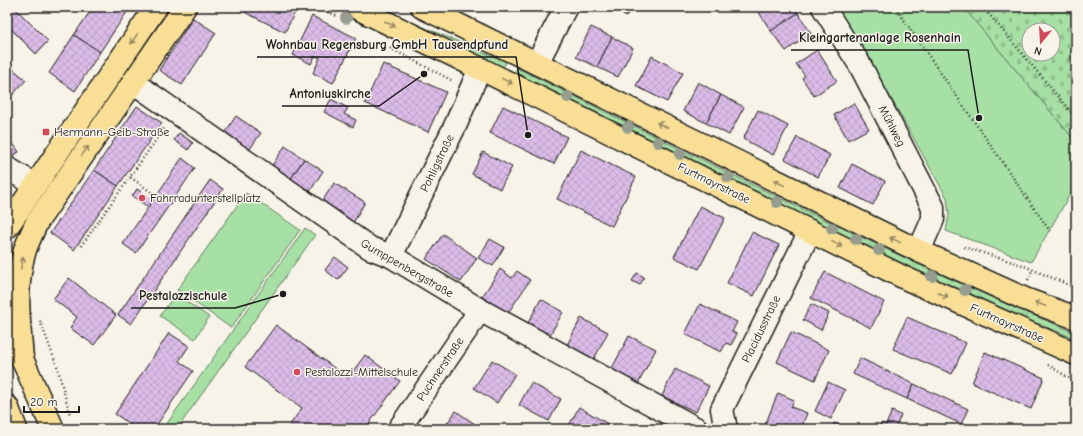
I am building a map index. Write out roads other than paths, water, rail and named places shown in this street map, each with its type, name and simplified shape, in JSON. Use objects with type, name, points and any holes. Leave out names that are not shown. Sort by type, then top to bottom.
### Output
[{"type":"main road","points":[[7,227],[156,7]]},
{"type":"main road","points":[[22,358],[18,283],[25,249],[36,222],[185,7]]},
{"type":"main road","name":"Furtmayrstraße","points":[[355,7],[907,279],[1076,354]]},
{"type":"main road","points":[[422,7],[919,251],[1025,299],[1076,318]]},
{"type":"main road","points":[[7,328],[22,358],[63,425]]},
{"type":"main road","points":[[7,406],[16,429]]},
{"type":"street","points":[[537,63],[566,7]]},
{"type":"street","name":"Mühlweg","points":[[823,7],[860,65],[933,207],[933,219],[919,251]]},
{"type":"street","name":"Pohligstraße","points":[[391,256],[456,124],[480,68]]},
{"type":"street","name":"Gumppenbergstraße","points":[[133,82],[370,248],[391,256],[480,310],[697,429]]},
{"type":"street","points":[[7,168],[35,185]]},
{"type":"street","name":"Placidusstraße","points":[[726,429],[722,409],[810,231]]},
{"type":"street","name":"Puchnerstraße","points":[[400,429],[480,310]]},
{"type":"place","name":"Antoniuskirche","points":[[424,74]]},
{"type":"place","name":"Kleingartenanlage Rosenhain","points":[[979,118]]},
{"type":"place","name":"Hermann-Geib-Straße","points":[[46,132]]},
{"type":"place","name":"Wohnbau Regensburg GmbH Tausendpfund","points":[[528,135]]},
{"type":"place","name":"Fahrradunterstellplatz","points":[[142,198]]},
{"type":"place","name":"Pestalozzischule","points":[[283,294]]},
{"type":"place","name":"Pestalozzi-Mittelschule","points":[[297,372]]}]
